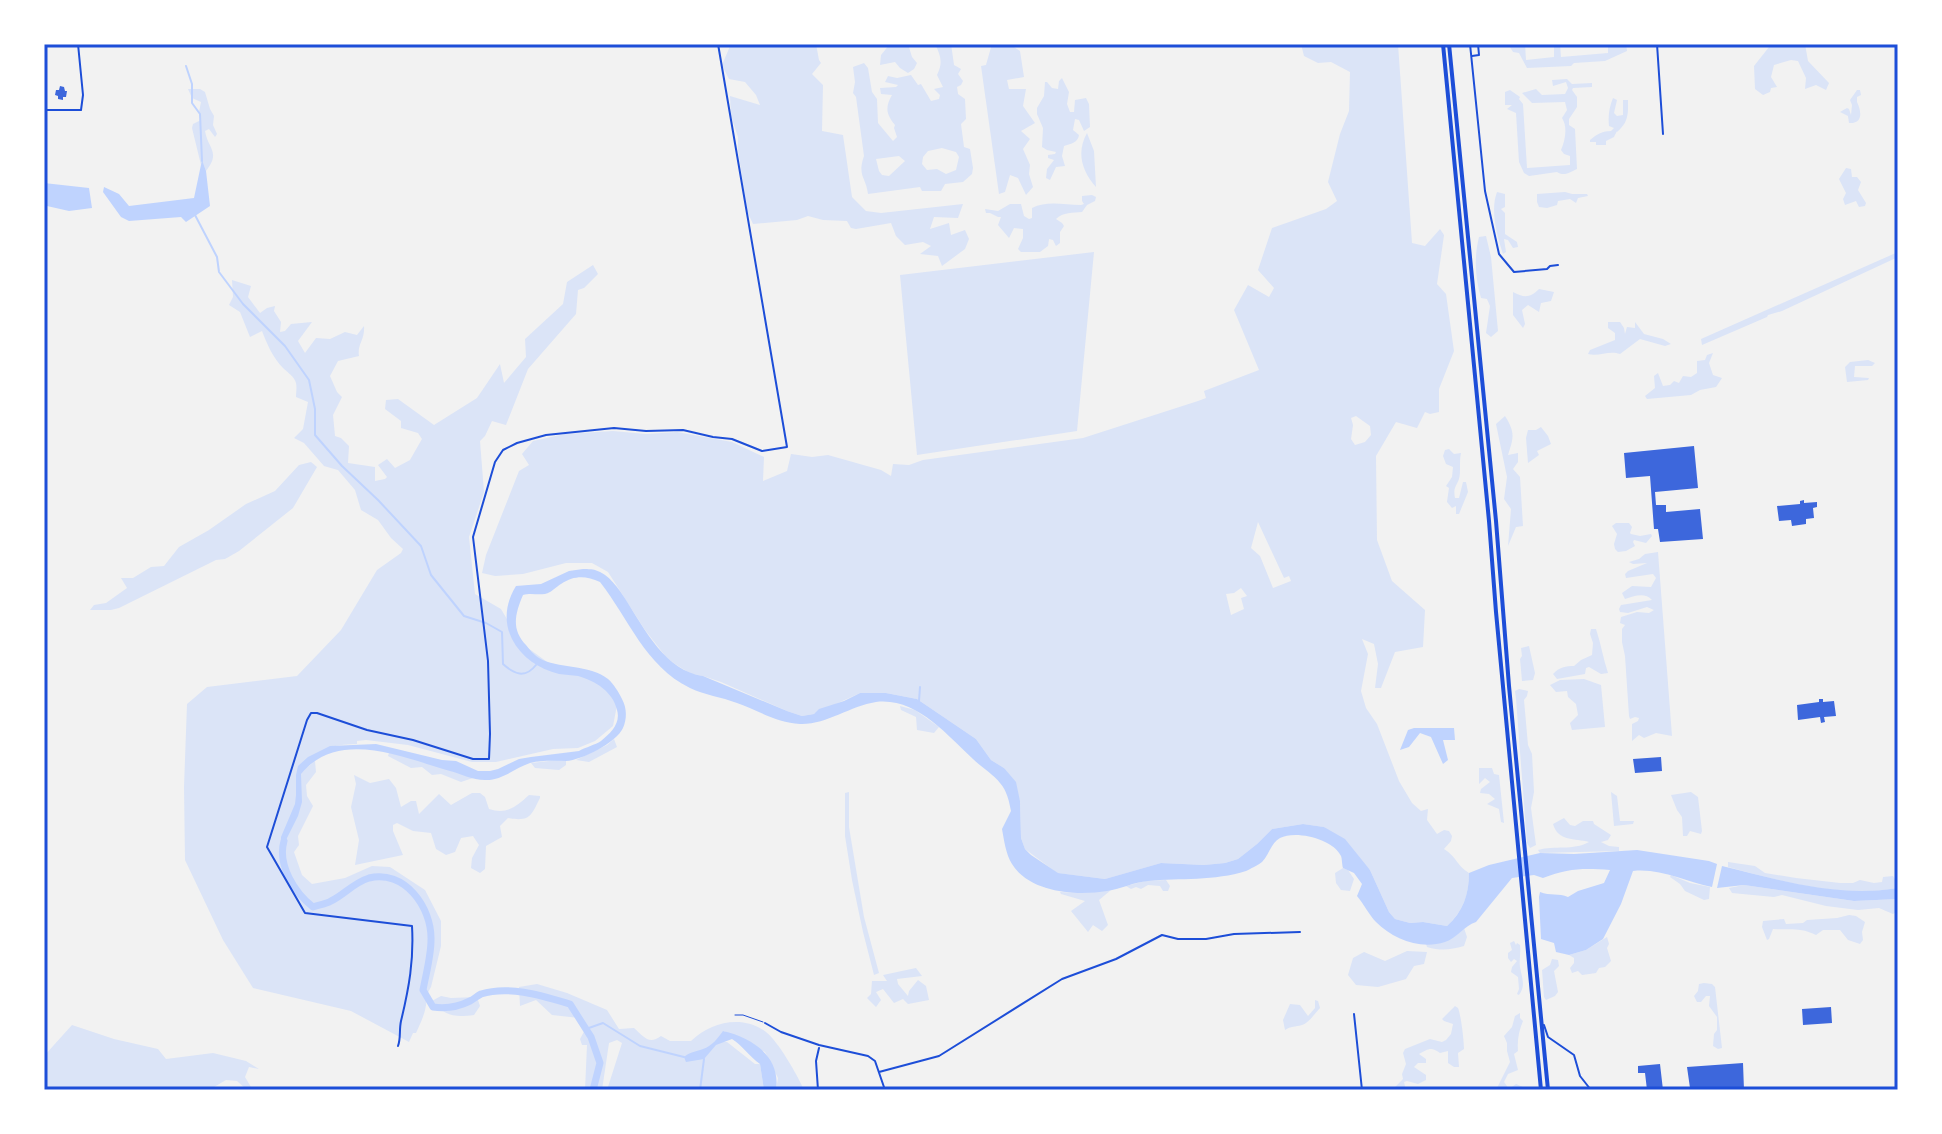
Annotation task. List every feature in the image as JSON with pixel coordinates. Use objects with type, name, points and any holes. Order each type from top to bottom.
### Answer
[{"type":"highway","points":[[1443,44],[1541,1090]]},
{"type":"highway","points":[[1449,44],[1496,521],[1521,852]]},
{"type":"highway","points":[[1524,885],[1548,1090]]},
{"type":"street","points":[[44,110],[81,110],[83,95],[78,44]]},
{"type":"street","points":[[398,1046],[414,955],[412,926],[305,913],[267,847],[311,713],[473,759],[489,759],[488,661],[473,537],[495,462],[503,450],[546,435],[614,428],[683,430],[732,439],[762,451],[787,447],[718,44]]},
{"type":"street","points":[[1470,44],[1484,182],[1499,254],[1514,272],[1558,265]]},
{"type":"street","points":[[1471,56],[1479,55],[1478,44]]},
{"type":"street","points":[[1657,44],[1663,134]]},
{"type":"street","points":[[879,1072],[939,1056],[1062,979],[1116,959],[1162,935],[1178,939],[1206,939],[1234,934],[1300,932]]},
{"type":"street","points":[[1540,1008],[1548,1037],[1574,1055],[1580,1076],[1591,1090]]},
{"type":"street","points":[[1354,1014],[1362,1090]]},
{"type":"street","points":[[765,1023],[819,1045],[868,1056],[875,1061],[885,1090]]},
{"type":"street","points":[[818,1090],[816,1061],[819,1045]]},
{"type":"lane","points":[[735,1015],[765,1023]]},
{"type":"shaded area","points":[[731,44],[816,44],[821,63],[812,74],[823,85],[822,131],[843,135],[852,197],[866,211],[881,213],[963,204],[958,218],[934,217],[930,229],[949,223],[951,235],[965,230],[969,239],[965,249],[942,266],[938,256],[920,254],[931,246],[923,242],[905,245],[896,236],[891,223],[856,229],[851,228],[847,221],[808,216],[753,224],[747,211],[730,96],[760,105],[745,82],[729,79],[722,65]]},
{"type":"shaded area","points":[[890,44],[908,44],[917,63],[914,69],[908,73],[895,62],[880,65],[881,55]]},
{"type":"shaded area","points":[[935,44],[951,44],[954,65],[961,69],[958,74],[963,81],[957,87],[958,94],[965,99],[966,119],[961,124],[964,147],[970,149],[972,174],[963,182],[945,184],[941,191],[922,191],[920,187],[868,194],[862,172],[864,156],[853,93],[853,67],[864,63],[868,68],[872,92],[877,99],[878,123],[893,141],[897,137],[888,110],[892,95],[881,94],[880,88],[898,85],[885,82],[888,76],[911,75],[918,85],[921,84],[931,101],[939,99],[940,95],[934,89],[943,87],[937,75],[941,63]],"holes":[[[942,148],[956,152],[959,157],[956,170],[946,174],[937,169],[927,170],[922,164],[923,157],[928,151]],[[899,156],[905,161],[889,176],[882,175],[876,159]]]},
{"type":"shaded area","points":[[992,44],[1014,47],[1020,51],[1024,77],[1007,80],[1009,89],[1026,89],[1023,106],[1035,123],[1021,131],[1030,139],[1023,149],[1030,165],[1033,187],[1026,195],[1018,178],[1010,175],[1005,192],[999,194],[981,66],[986,65]]},
{"type":"shaded area","points":[[1301,44],[1398,44],[1412,243],[1425,246],[1440,229],[1444,235],[1437,284],[1446,294],[1454,351],[1439,389],[1439,412],[1425,412],[1417,428],[1396,422],[1376,456],[1377,540],[1392,581],[1425,610],[1423,647],[1395,652],[1381,688],[1375,688],[1378,664],[1374,644],[1362,639],[1368,654],[1361,691],[1399,781],[1412,803],[1421,811],[1428,809],[1427,820],[1437,834],[1449,831],[1451,841],[1444,849],[1469,873],[1464,902],[1447,926],[1395,919],[1370,870],[1324,827],[1303,824],[1272,829],[1238,859],[1225,863],[1161,863],[1105,879],[1057,873],[1025,849],[1021,838],[1020,801],[1004,768],[991,760],[976,739],[917,699],[886,693],[860,693],[814,714],[802,716],[721,682],[691,674],[675,664],[645,630],[608,572],[592,563],[566,563],[523,574],[495,576],[482,573],[519,471],[529,465],[522,454],[533,441],[565,434],[613,431],[646,434],[677,432],[732,442],[764,457],[763,481],[787,471],[791,454],[812,457],[828,455],[881,470],[891,476],[893,464],[909,465],[923,460],[1083,438],[1206,398],[1204,391],[1259,370],[1234,310],[1248,285],[1269,297],[1274,288],[1258,270],[1272,228],[1326,209],[1337,201],[1328,182],[1349,111],[1350,72],[1331,62],[1318,63],[1304,56]],"holes":[[[1356,416],[1370,426],[1371,435],[1365,442],[1355,445],[1351,439],[1351,418]],[[1258,522],[1284,578],[1289,576],[1291,581],[1273,588],[1260,556],[1251,548]],[[1241,588],[1247,596],[1241,598],[1244,609],[1231,615],[1226,594]]]},
{"type":"shaded area","points":[[1508,44],[1525,44],[1526,60],[1554,57],[1554,44],[1560,44],[1561,57],[1608,53],[1608,44],[1626,44],[1627,51],[1605,61],[1527,68],[1519,53],[1513,52]]},
{"type":"shaded area","points":[[1805,44],[1808,61],[1829,83],[1826,90],[1816,85],[1805,89],[1806,78],[1798,61],[1791,60],[1774,65],[1771,77],[1777,87],[1763,95],[1755,89],[1754,66],[1769,47]]},
{"type":"shaded area","points":[[1062,78],[1069,92],[1067,104],[1070,112],[1074,112],[1075,100],[1086,98],[1090,127],[1084,131],[1079,120],[1075,119],[1073,130],[1079,135],[1078,138],[1064,146],[1062,156],[1065,166],[1056,167],[1050,180],[1046,178],[1047,169],[1054,160],[1048,155],[1056,152],[1042,147],[1043,128],[1037,108],[1044,96],[1045,82],[1058,89]]},
{"type":"shaded area","points":[[1567,79],[1572,84],[1592,83],[1592,87],[1572,90],[1577,97],[1577,107],[1569,119],[1569,125],[1575,129],[1577,169],[1565,174],[1557,172],[1529,176],[1519,162],[1516,113],[1507,109],[1512,105],[1505,105],[1505,92],[1510,90],[1520,97],[1523,104],[1527,168],[1570,165],[1570,156],[1561,150],[1565,134],[1562,118],[1567,110],[1565,102],[1532,103],[1522,93],[1536,89],[1542,95],[1565,94],[1568,88],[1566,82],[1553,86],[1552,80]]},
{"type":"shaded area","points":[[188,89],[205,92],[214,116],[213,125],[217,134],[215,137],[209,129],[205,131],[213,155],[206,171],[202,161],[201,165],[192,128],[201,120],[201,102],[192,98]]},
{"type":"shaded area","points":[[1857,90],[1861,95],[1857,97],[1860,116],[1854,123],[1849,123],[1848,116],[1840,112],[1847,108],[1851,115],[1850,100]]},
{"type":"shaded area","points":[[1613,98],[1617,100],[1614,113],[1617,116],[1623,115],[1623,100],[1628,100],[1627,118],[1614,137],[1606,141],[1606,145],[1596,145],[1590,140],[1614,128],[1609,126]]},
{"type":"shaded area","points":[[1087,133],[1094,151],[1096,187],[1082,162]]},
{"type":"shaded area","points":[[1846,168],[1851,169],[1852,177],[1857,177],[1861,182],[1858,190],[1865,206],[1859,207],[1856,201],[1845,205],[1843,199],[1846,193],[1839,179]]},
{"type":"shaded area","points":[[1497,192],[1505,194],[1505,207],[1501,209],[1505,213],[1505,234],[1517,242],[1518,247],[1513,248],[1504,239],[1506,252],[1503,254],[1494,215]]},
{"type":"shaded area","points":[[1565,192],[1588,196],[1578,198],[1576,203],[1570,199],[1558,201],[1557,205],[1547,208],[1539,207],[1537,194]]},
{"type":"shaded area","points":[[1082,196],[1096,197],[1095,201],[1082,212],[1065,214],[1056,219],[1064,226],[1060,232],[1060,243],[1056,246],[1049,239],[1048,246],[1040,252],[1021,252],[1018,249],[1023,229],[1014,228],[1009,238],[998,225],[1001,217],[986,213],[985,209],[998,211],[1010,204],[1021,204],[1024,216],[1029,219],[1032,218],[1032,208],[1050,204],[1081,205],[1084,204]]},
{"type":"shaded area","points":[[1486,236],[1498,331],[1491,337],[1486,333],[1490,306],[1487,299],[1481,298],[1476,268],[1479,237]]},
{"type":"shaded area","points":[[1094,252],[1077,431],[917,455],[900,275]]},
{"type":"shaded area","points":[[1898,252],[1898,257],[1702,345],[1701,339]]},
{"type":"shaded area","points":[[593,265],[598,274],[578,290],[576,314],[528,369],[506,425],[492,421],[480,441],[484,492],[469,537],[475,594],[501,609],[521,643],[550,664],[602,676],[617,705],[613,726],[595,741],[578,748],[553,749],[496,762],[472,762],[408,745],[366,740],[332,747],[321,753],[304,770],[315,761],[316,772],[306,785],[307,796],[313,806],[298,836],[299,845],[294,852],[302,875],[312,884],[345,878],[372,866],[390,867],[425,890],[441,921],[441,946],[426,996],[425,1010],[409,1042],[351,1011],[253,988],[223,940],[185,860],[187,704],[207,687],[297,676],[341,630],[377,570],[403,549],[378,520],[361,510],[355,490],[338,470],[324,466],[304,443],[294,438],[303,429],[308,402],[296,397],[295,381],[276,360],[262,331],[250,337],[240,312],[229,305],[233,297],[232,280],[251,286],[248,297],[260,313],[275,306],[274,311],[281,322],[280,332],[291,324],[312,322],[298,341],[305,353],[316,338],[330,339],[345,332],[357,335],[364,326],[359,356],[338,361],[330,376],[342,397],[333,415],[335,436],[349,446],[348,463],[375,467],[375,481],[387,477],[378,465],[387,459],[395,468],[410,460],[422,439],[418,433],[401,428],[401,421],[385,409],[386,400],[398,399],[434,425],[477,398],[500,364],[504,383],[526,357],[525,339],[563,304],[567,282]]},
{"type":"shaded area","points":[[1539,289],[1554,292],[1551,301],[1541,303],[1539,312],[1528,305],[1522,310],[1523,328],[1513,315],[1513,292],[1527,296]]},
{"type":"shaded area","points":[[1608,322],[1620,322],[1625,334],[1627,327],[1635,328],[1635,322],[1644,334],[1671,344],[1665,346],[1640,339],[1620,354],[1588,354],[1590,350],[1615,340],[1615,333],[1608,328]]},
{"type":"shaded area","points":[[1713,353],[1709,363],[1713,375],[1722,378],[1716,387],[1691,395],[1647,399],[1645,396],[1655,388],[1654,376],[1658,373],[1663,386],[1674,381],[1679,383],[1683,376],[1691,377],[1697,373],[1697,361],[1705,360],[1707,355]]},
{"type":"shaded area","points":[[1868,360],[1875,363],[1872,366],[1855,366],[1854,377],[1868,380],[1847,382],[1845,367],[1850,362]]},
{"type":"shaded area","points":[[1505,416],[1512,435],[1508,455],[1518,453],[1518,462],[1513,469],[1520,477],[1523,526],[1516,527],[1508,546],[1511,509],[1504,499],[1507,477],[1496,424]]},
{"type":"shaded area","points":[[1541,427],[1551,444],[1537,451],[1539,455],[1528,463],[1528,430]]},
{"type":"shaded area","points":[[1449,449],[1454,454],[1461,453],[1455,498],[1459,498],[1463,482],[1466,482],[1468,492],[1459,514],[1456,514],[1456,506],[1452,508],[1447,502],[1449,488],[1446,486],[1452,477],[1453,467],[1446,464],[1443,456]]},
{"type":"shaded area","points":[[311,462],[317,467],[293,508],[239,551],[119,608],[90,610],[127,588],[121,578],[133,578],[151,567],[164,566],[179,547],[246,504],[275,491],[299,465]]},
{"type":"shaded area","points":[[1629,523],[1631,534],[1652,536],[1646,543],[1634,540],[1635,546],[1618,552],[1614,544],[1617,534],[1612,526]]},
{"type":"shaded area","points":[[1658,552],[1672,736],[1656,733],[1644,738],[1639,735],[1632,741],[1632,724],[1639,718],[1630,719],[1629,716],[1622,642],[1625,625],[1620,623],[1621,617],[1654,610],[1647,607],[1628,613],[1619,609],[1621,605],[1652,600],[1643,595],[1625,599],[1622,593],[1632,586],[1651,587],[1656,578],[1653,574],[1626,578],[1625,574],[1647,563],[1629,562]]},
{"type":"shaded area","points":[[1591,629],[1596,629],[1608,673],[1601,674],[1589,667],[1585,674],[1557,679],[1553,674],[1558,670],[1574,666],[1592,655]]},
{"type":"shaded area","points":[[1529,646],[1535,673],[1533,680],[1522,681],[1521,648]]},
{"type":"shaded area","points":[[1584,679],[1601,685],[1605,727],[1572,730],[1570,723],[1578,715],[1576,704],[1568,697],[1567,691],[1556,692],[1550,685],[1560,680]]},
{"type":"shaded area","points":[[1515,691],[1528,691],[1524,700],[1528,745],[1532,754],[1534,792],[1531,808],[1536,845],[1530,848],[1527,843]]},
{"type":"shaded area","points":[[900,706],[915,710],[939,727],[934,733],[917,730],[916,717],[901,710]]},
{"type":"shaded area","points":[[614,739],[617,747],[589,762],[576,760],[607,745]]},
{"type":"shaded area","points":[[389,753],[473,778],[461,782],[441,774],[432,775],[422,767],[411,768],[388,756]]},
{"type":"shaded area","points":[[566,761],[566,765],[559,770],[535,768],[531,763]]},
{"type":"shaded area","points":[[1479,768],[1492,768],[1494,774],[1499,775],[1504,823],[1501,822],[1499,809],[1487,804],[1495,799],[1489,794],[1480,793],[1490,782],[1485,778],[1479,784]]},
{"type":"shaded area","points":[[354,775],[370,783],[389,779],[396,788],[401,807],[416,801],[419,814],[439,794],[451,805],[472,793],[480,793],[489,809],[501,811],[516,806],[529,795],[540,798],[529,816],[508,818],[500,826],[502,837],[486,846],[485,869],[480,873],[471,868],[479,845],[473,836],[461,838],[455,852],[446,855],[436,849],[431,833],[413,831],[397,823],[393,825],[393,831],[403,855],[355,865],[359,840],[351,807],[356,784]]},
{"type":"shaded area","points":[[849,792],[849,827],[864,917],[879,973],[874,975],[845,836],[845,793]]},
{"type":"shaded area","points":[[1611,792],[1617,796],[1620,821],[1634,821],[1633,824],[1614,826]]},
{"type":"shaded area","points":[[1691,792],[1698,797],[1702,831],[1701,834],[1690,831],[1683,836],[1682,817],[1671,795]]},
{"type":"shaded area","points":[[1564,818],[1575,826],[1583,821],[1593,821],[1611,835],[1601,842],[1619,847],[1619,851],[1540,853],[1538,850],[1589,842],[1559,834],[1553,824]]},
{"type":"shaded area","points":[[1728,862],[1755,866],[1765,873],[1840,883],[1860,880],[1882,882],[1883,877],[1893,876],[1898,888],[1855,891],[1812,887],[1728,867]]},
{"type":"shaded area","points":[[1343,868],[1354,879],[1350,891],[1341,890],[1336,883],[1335,873]]},
{"type":"shaded area","points":[[1671,875],[1710,887],[1709,899],[1704,900],[1685,891]]},
{"type":"shaded area","points":[[1166,880],[1170,886],[1168,891],[1163,891],[1160,886],[1131,889],[1126,886],[1145,881]]},
{"type":"shaded area","points":[[1744,885],[1854,901],[1898,899],[1898,911],[1893,914],[1879,908],[1858,910],[1826,906],[1782,895],[1732,893],[1729,888]]},
{"type":"shaded area","points":[[1111,890],[1099,900],[1108,925],[1102,931],[1093,925],[1088,932],[1071,911],[1085,901],[1060,892],[1079,893]]},
{"type":"shaded area","points":[[1849,915],[1865,922],[1860,944],[1848,940],[1840,930],[1823,930],[1816,935],[1800,930],[1773,929],[1767,940],[1762,927],[1763,921],[1784,919],[1786,924],[1803,923]]},
{"type":"shaded area","points":[[1464,928],[1467,937],[1464,946],[1446,950],[1427,947],[1426,944],[1446,940]]},
{"type":"shaded area","points":[[1607,937],[1611,961],[1596,973],[1572,973],[1570,968],[1574,958],[1569,955],[1586,950]]},
{"type":"shaded area","points":[[1514,941],[1520,945],[1523,985],[1519,995],[1518,977],[1511,972],[1517,961],[1514,959],[1511,962],[1508,958],[1512,950],[1510,943]]},
{"type":"shaded area","points":[[1407,951],[1427,952],[1424,964],[1414,966],[1406,979],[1378,987],[1356,985],[1348,975],[1353,958],[1364,952],[1385,961]]},
{"type":"shaded area","points":[[1552,959],[1558,960],[1559,966],[1554,971],[1558,992],[1546,1000],[1542,970],[1550,965]]},
{"type":"shaded area","points":[[916,968],[922,976],[897,979],[898,984],[908,996],[918,980],[926,986],[929,1000],[908,1004],[903,999],[894,1003],[883,989],[876,992],[881,1000],[876,1007],[867,998],[871,994],[872,981],[887,981],[883,975]]},
{"type":"shaded area","points":[[537,984],[607,1010],[619,1029],[634,1028],[650,1040],[661,1036],[670,1041],[691,1041],[708,1029],[727,1023],[757,1026],[776,1043],[804,1090],[776,1090],[778,1078],[765,1052],[724,1031],[716,1041],[727,1042],[755,1064],[760,1064],[764,1090],[607,1090],[622,1043],[617,1040],[609,1043],[602,1090],[585,1090],[587,1045],[582,1045],[580,1039],[586,1028],[579,1018],[552,1015],[536,1000],[520,1006],[519,987]]},
{"type":"shaded area","points":[[1699,984],[1715,987],[1722,1048],[1718,1049],[1713,1046],[1717,1017],[1709,1006],[1710,996],[1697,1002],[1694,996]]},
{"type":"shaded area","points":[[441,996],[477,997],[480,1006],[474,1015],[450,1014],[430,1002]]},
{"type":"shaded area","points":[[1315,1000],[1320,1008],[1309,1020],[1285,1030],[1283,1020],[1290,1004],[1300,1005],[1308,1016],[1315,1008]]},
{"type":"shaded area","points":[[1455,1006],[1460,1016],[1464,1045],[1458,1053],[1459,1067],[1448,1063],[1448,1051],[1427,1050],[1419,1054],[1426,1059],[1426,1063],[1418,1063],[1414,1067],[1426,1075],[1426,1080],[1418,1084],[1407,1081],[1404,1082],[1406,1090],[1392,1090],[1403,1079],[1405,1049],[1430,1039],[1446,1040],[1453,1024],[1442,1019]]},
{"type":"shaded area","points":[[1520,1013],[1523,1021],[1518,1051],[1514,1054],[1518,1070],[1508,1074],[1504,1082],[1509,1089],[1516,1084],[1525,1090],[1496,1090],[1510,1062],[1504,1036]]},
{"type":"shaded area","points":[[72,1025],[158,1049],[166,1059],[213,1053],[246,1061],[259,1069],[249,1067],[245,1077],[251,1087],[246,1089],[237,1081],[226,1080],[209,1090],[44,1090],[44,1056]]},
{"type":"water","points":[[202,160],[210,206],[186,222],[181,217],[129,221],[121,217],[103,192],[104,187],[119,194],[129,206],[194,198]]},
{"type":"water","points":[[44,183],[89,188],[92,208],[69,211],[44,208]]},
{"type":"water","points":[[583,569],[600,572],[613,582],[658,647],[678,666],[787,711],[802,716],[814,714],[819,709],[860,693],[886,693],[917,699],[976,739],[991,760],[1004,768],[1016,782],[1021,838],[1025,849],[1058,873],[1105,879],[1161,863],[1225,863],[1238,859],[1272,829],[1303,824],[1324,827],[1345,839],[1370,870],[1389,912],[1395,919],[1410,923],[1447,926],[1464,902],[1469,873],[1540,853],[1637,850],[1709,861],[1717,864],[1712,887],[1663,873],[1633,871],[1603,939],[1586,950],[1569,955],[1556,952],[1554,943],[1541,939],[1540,892],[1568,897],[1604,883],[1610,870],[1576,870],[1543,878],[1534,875],[1512,878],[1476,922],[1449,940],[1426,945],[1399,938],[1376,922],[1357,896],[1362,884],[1354,873],[1343,868],[1337,850],[1322,841],[1304,836],[1280,838],[1262,862],[1234,874],[1143,882],[1095,892],[1069,892],[1042,887],[1020,874],[1010,860],[1002,829],[1011,811],[1002,786],[930,720],[904,705],[876,702],[819,722],[792,723],[690,688],[674,679],[649,655],[600,582],[580,577],[566,581],[547,593],[523,595],[516,615],[516,627],[521,639],[539,658],[601,674],[612,683],[624,702],[626,714],[619,734],[581,758],[530,763],[491,780],[471,778],[372,750],[334,752],[316,760],[301,774],[302,802],[281,850],[281,837],[295,804],[298,766],[330,746],[376,744],[456,761],[478,771],[490,771],[519,759],[579,751],[608,735],[618,715],[608,693],[585,678],[552,672],[531,661],[512,639],[507,625],[508,605],[516,586],[541,584],[569,571]]},
{"type":"water","points":[[1454,728],[1455,740],[1443,740],[1448,760],[1443,764],[1431,737],[1420,733],[1409,747],[1400,750],[1408,730]]},
{"type":"water","points":[[1722,866],[1831,889],[1898,888],[1898,899],[1854,901],[1744,885],[1717,888]]},
{"type":"water","points":[[723,1031],[745,1039],[763,1051],[774,1068],[776,1090],[764,1090],[760,1064],[732,1039],[716,1045],[704,1059],[686,1062],[684,1057],[709,1046]]},
{"type":"building","points":[[60,86],[67,91],[63,100],[55,95]]},
{"type":"building","points":[[1694,446],[1698,488],[1655,492],[1656,505],[1666,505],[1666,512],[1700,509],[1703,539],[1660,542],[1658,529],[1654,529],[1650,476],[1626,478],[1624,453]]},
{"type":"building","points":[[1804,500],[1804,503],[1817,502],[1817,507],[1813,508],[1814,518],[1806,519],[1806,524],[1792,526],[1791,520],[1779,521],[1777,506],[1800,504]]},
{"type":"building","points":[[1819,699],[1823,702],[1834,701],[1836,716],[1824,717],[1825,722],[1821,723],[1820,717],[1798,720],[1797,705],[1819,702]]},
{"type":"building","points":[[1661,757],[1662,771],[1635,773],[1633,759]]},
{"type":"building","points":[[1831,1007],[1832,1023],[1803,1025],[1802,1009]]},
{"type":"building","points":[[1743,1063],[1744,1090],[1690,1088],[1687,1067]]},
{"type":"building","points":[[1660,1064],[1663,1090],[1647,1090],[1645,1073],[1638,1073],[1638,1066]]},
{"type":"waterway","points":[[186,66],[192,84],[192,103],[200,114],[202,161]]},
{"type":"waterway","points":[[195,215],[217,257],[219,272],[243,304],[285,346],[309,380],[315,409],[315,435],[421,546],[431,575],[464,616],[502,632],[503,664],[520,674],[536,665]]},
{"type":"waterway","points":[[919,701],[920,687]]},
{"type":"waterway","points":[[284,841],[285,869],[300,894],[313,907],[329,902],[369,878],[394,879],[414,893],[430,927],[430,952],[423,990],[433,1007],[457,1006],[481,994],[503,991],[526,993],[570,1004],[591,1037],[600,1063],[593,1090]]},
{"type":"waterway","points":[[586,1029],[603,1023],[640,1046],[684,1057]]},
{"type":"waterway","points":[[700,1090],[704,1059]]}]
